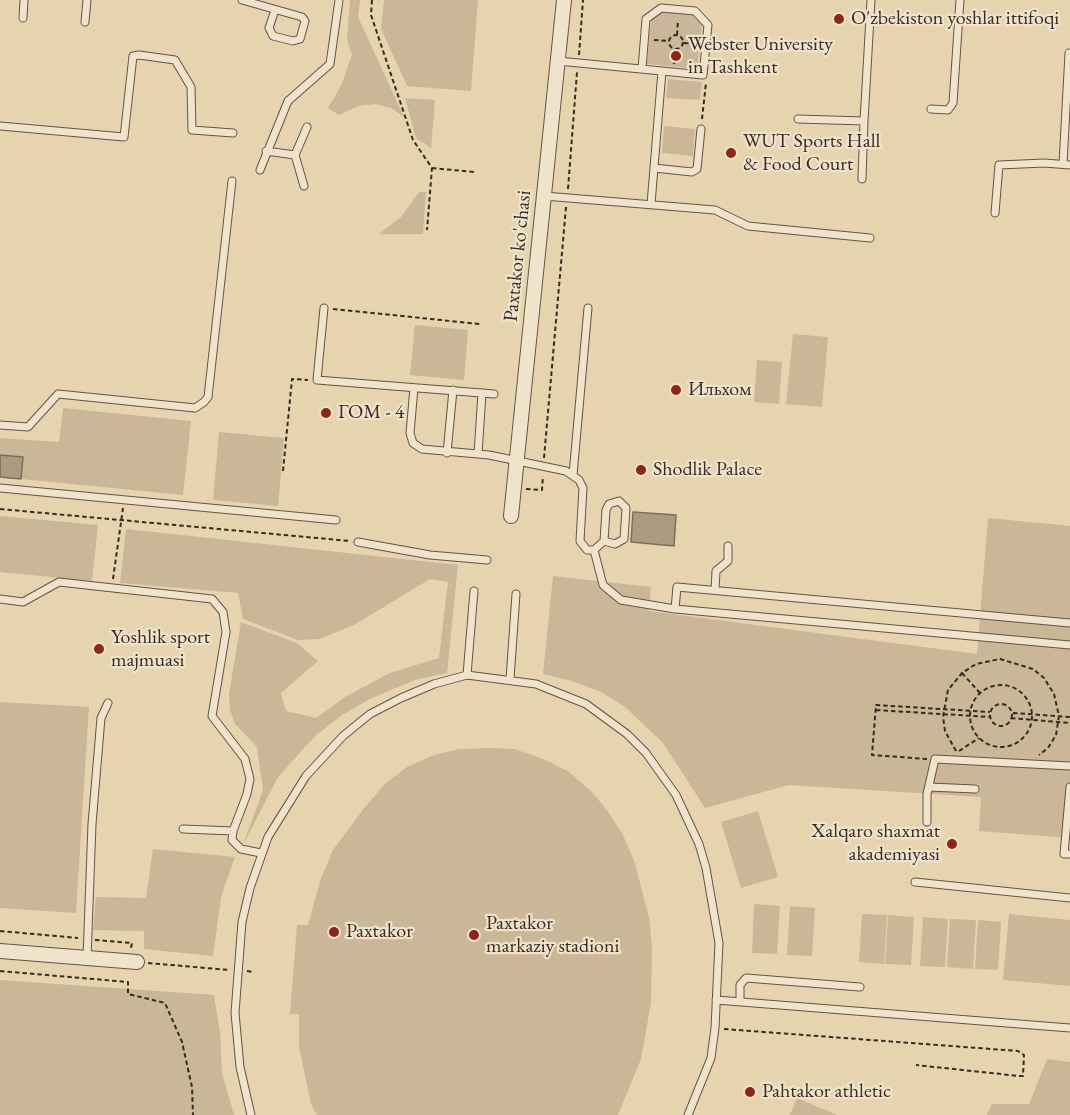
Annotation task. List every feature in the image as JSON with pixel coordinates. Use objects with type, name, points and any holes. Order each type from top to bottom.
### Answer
[{"type":"street","name":"Paxtakor ko'chasi","points":[[511,516],[564,0]]},
{"type":"street","points":[[0,951],[137,962]]},
{"type":"lane","points":[[22,18],[24,0]]},
{"type":"lane","points":[[85,22],[87,0]]},
{"type":"lane","points":[[242,0],[275,10],[303,19],[300,39],[293,41],[273,36],[269,28],[275,10]]},
{"type":"lane","points":[[260,170],[288,101],[330,64],[339,0]]},
{"type":"lane","points":[[862,178],[871,0]]},
{"type":"lane","points":[[931,109],[948,110],[953,103],[960,0]]},
{"type":"lane","points":[[558,61],[703,75],[708,25],[695,11],[660,8],[646,19],[642,69]]},
{"type":"lane","points":[[995,213],[999,165],[1066,164],[1069,53]]},
{"type":"lane","points":[[0,126],[124,137],[133,56],[139,55],[175,60],[191,87],[192,130],[232,134]]},
{"type":"lane","points":[[651,204],[662,71]]},
{"type":"lane","points":[[798,119],[864,121]]},
{"type":"lane","points":[[304,186],[295,155],[307,127]]},
{"type":"lane","points":[[654,168],[692,172],[697,169],[701,129]]},
{"type":"lane","points":[[266,152],[295,155]]},
{"type":"lane","points":[[0,425],[28,428],[58,394],[195,408],[204,402],[208,397],[232,182]]},
{"type":"lane","points":[[544,196],[715,210],[748,226],[870,238]]},
{"type":"lane","points":[[324,308],[316,380],[494,394]]},
{"type":"lane","points":[[573,475],[588,308]]},
{"type":"lane","points":[[414,388],[410,433],[413,443],[422,448],[447,453],[478,454],[517,460],[573,475],[583,488],[580,541],[587,550],[594,550],[604,541],[607,506],[619,501],[627,512],[625,536],[618,543],[604,541]]},
{"type":"lane","points":[[447,453],[453,390]]},
{"type":"lane","points":[[478,454],[482,393]]},
{"type":"lane","points":[[0,488],[336,520]]},
{"type":"lane","points":[[358,542],[430,555],[487,560]]},
{"type":"lane","points":[[715,590],[716,571],[728,561],[728,546]]},
{"type":"lane","points":[[594,550],[603,585],[621,600],[675,609],[1070,645]]},
{"type":"lane","points":[[0,600],[23,602],[59,582],[212,599],[223,612],[226,632],[212,717],[245,759],[250,778],[244,809],[233,831],[232,840],[241,849],[261,853]]},
{"type":"lane","points":[[675,609],[677,587],[1070,622]]},
{"type":"lane","points":[[467,675],[474,591]]},
{"type":"lane","points":[[510,679],[516,594]]},
{"type":"lane","points":[[251,1115],[237,1050],[235,1013],[246,905],[261,853],[295,791],[343,735],[370,714],[393,702],[434,684],[467,675],[510,679],[562,692],[608,717],[646,753],[676,795],[699,844],[712,893],[719,943],[715,1028],[705,1076],[688,1115]]},
{"type":"lane","points":[[87,958],[92,824],[101,718],[108,703]]},
{"type":"lane","points":[[927,822],[929,787],[935,759],[1070,766]]},
{"type":"lane","points":[[929,787],[975,789]]},
{"type":"lane","points":[[1070,787],[1064,854],[1070,854]]},
{"type":"lane","points":[[183,829],[233,831]]},
{"type":"lane","points":[[915,882],[1070,898]]},
{"type":"lane","points":[[740,1002],[740,985],[746,978],[860,987]]},
{"type":"lane","points":[[716,1000],[1070,1028]]},
{"type":"path","points":[[372,0],[371,15],[413,140],[432,168],[427,230]]},
{"type":"path","points":[[514,488],[542,490],[584,0]]},
{"type":"path","points":[[645,39],[669,41],[677,35],[679,9]]},
{"type":"path","points":[[677,35],[684,43]]},
{"type":"path","points":[[669,41],[671,47],[676,49],[681,48],[684,43]]},
{"type":"path","points":[[684,43],[706,45]]},
{"type":"path","points":[[674,72],[676,49]]},
{"type":"path","points":[[701,129],[706,82]]},
{"type":"path","points":[[432,168],[474,172]]},
{"type":"path","points":[[324,308],[480,324]]},
{"type":"path","points":[[284,471],[292,379],[316,380]]},
{"type":"path","points":[[112,588],[124,500]]},
{"type":"path","points":[[0,509],[358,542]]},
{"type":"path","points":[[956,751],[945,731],[943,714],[948,690],[962,673],[987,660],[1000,659],[1023,664],[1044,678],[1057,703],[1059,716],[1056,735],[1048,748],[1024,763]]},
{"type":"path","points":[[962,673],[980,693]]},
{"type":"path","points":[[1005,685],[1018,690],[1027,699],[1032,720],[1026,735],[1016,744],[997,746],[980,738],[972,728],[971,710],[980,693],[993,686],[1005,685]]},
{"type":"path","points":[[935,759],[872,755],[876,705],[990,712],[1001,704],[1012,713],[1070,717]]},
{"type":"path","points":[[876,710],[990,717]]},
{"type":"path","points":[[990,712],[990,717],[996,725],[1000,726],[1009,723],[1012,713]]},
{"type":"path","points":[[1011,718],[1070,723]]},
{"type":"path","points":[[952,759],[956,751],[980,738]]},
{"type":"path","points":[[0,931],[132,943]]},
{"type":"path","points":[[137,962],[254,972]]},
{"type":"path","points":[[0,971],[128,982],[128,994],[165,1003],[182,1042],[192,1087],[193,1115]]},
{"type":"path","points":[[715,1028],[1018,1051],[1024,1054],[1023,1076],[916,1065]]},
{"type":"shaded area","points":[[350,0],[360,0],[358,17],[404,117],[391,108],[375,104],[359,106],[339,115],[328,108],[341,86],[352,55],[347,39]]},
{"type":"shaded area","points":[[384,0],[478,0],[471,91],[407,86],[381,29]]},
{"type":"shaded area","points":[[662,12],[695,15],[702,24],[697,69],[647,64],[651,20]]},
{"type":"shaded area","points":[[668,79],[702,82],[700,100],[666,98]]},
{"type":"shaded area","points":[[405,98],[435,100],[431,148],[416,138]]},
{"type":"shaded area","points":[[664,126],[695,129],[693,156],[662,153]]},
{"type":"shaded area","points":[[419,192],[426,192],[423,234],[379,234],[401,217]]},
{"type":"shaded area","points":[[415,325],[468,330],[464,380],[410,375]]},
{"type":"shaded area","points":[[793,334],[828,337],[822,407],[786,404]]},
{"type":"shaded area","points":[[757,360],[782,362],[779,404],[754,402]]},
{"type":"shaded area","points":[[63,408],[191,421],[183,495],[21,479],[23,457],[0,455],[0,438],[59,442]]},
{"type":"shaded area","points":[[219,432],[284,438],[278,506],[213,500]]},
{"type":"shaded area","points":[[0,455],[23,457],[21,479],[0,477]]},
{"type":"shaded area","points":[[633,512],[676,515],[674,546],[631,542]]},
{"type":"shaded area","points":[[0,516],[98,525],[92,581],[0,572]]},
{"type":"shaded area","points":[[988,518],[1070,526],[1070,838],[979,831],[981,797],[789,785],[705,808],[663,743],[625,707],[601,692],[572,681],[543,674],[553,576],[651,587],[649,611],[977,654]]},
{"type":"shaded area","points":[[126,529],[458,565],[447,673],[415,680],[370,699],[342,715],[315,736],[278,777],[243,845],[263,790],[257,747],[235,724],[230,710],[229,694],[241,622],[297,643],[318,661],[281,693],[286,711],[316,718],[345,697],[390,673],[439,658],[448,582],[430,579],[354,625],[319,639],[298,640],[243,619],[238,593],[120,583]]},
{"type":"shaded area","points":[[0,702],[89,707],[76,913],[0,908]]},
{"type":"shaded area","name":"Paxtakor markaziy stadioni","points":[[459,749],[515,749],[546,760],[569,772],[591,791],[607,810],[623,835],[635,863],[649,918],[652,945],[651,1003],[641,1059],[618,1115],[317,1115],[311,1104],[299,1047],[299,1014],[290,1014],[297,925],[308,925],[320,881],[333,850],[386,783],[407,767],[434,755]]},
{"type":"shaded area","points":[[758,811],[778,877],[741,888],[721,822]]},
{"type":"shaded area","points":[[153,849],[235,857],[221,897],[213,956],[144,949],[144,931],[93,930],[96,897],[146,898]]},
{"type":"shaded area","points":[[754,904],[780,906],[777,954],[752,953]]},
{"type":"shaded area","points":[[790,906],[815,908],[812,956],[787,955]]},
{"type":"shaded area","points":[[862,914],[887,915],[884,964],[859,962]]},
{"type":"shaded area","points":[[1009,914],[1070,920],[1070,986],[1003,980]]},
{"type":"shaded area","points":[[888,915],[914,917],[911,965],[885,964]]},
{"type":"shaded area","points":[[923,917],[948,919],[945,967],[920,966]]},
{"type":"shaded area","points":[[950,919],[976,920],[973,969],[947,967]]},
{"type":"shaded area","points":[[978,920],[1001,922],[998,970],[975,969]]},
{"type":"shaded area","points":[[0,980],[214,995],[220,1032],[222,1073],[234,1115],[0,1115]]},
{"type":"shaded area","points":[[1047,1059],[1070,1062],[1070,1115],[987,1115],[992,1104],[1029,1104]]},
{"type":"shaded area","points":[[797,1098],[837,1115],[790,1115]]},
{"type":"place","name":"O'zbekiston yoshlar ittifoqi","points":[[839,19]]},
{"type":"place","name":"Webster University in Tashkent","points":[[676,56]]},
{"type":"place","name":"WUT Sports Hall & Food Court","points":[[731,153]]},
{"type":"place","name":"Ильхом","points":[[676,390]]},
{"type":"place","name":"ГОМ - 4","points":[[326,413]]},
{"type":"place","name":"Shodlik Palace","points":[[641,470]]},
{"type":"place","name":"Yoshlik sport majmuasi","points":[[99,649]]},
{"type":"place","name":"Xalqaro shaxmat akademiyasi","points":[[952,844]]},
{"type":"place","name":"Paxtakor","points":[[334,932]]},
{"type":"place","name":"Paxtakor markaziy stadioni","points":[[474,935]]},
{"type":"place","name":"Pahtakor athletic","points":[[750,1092]]}]
